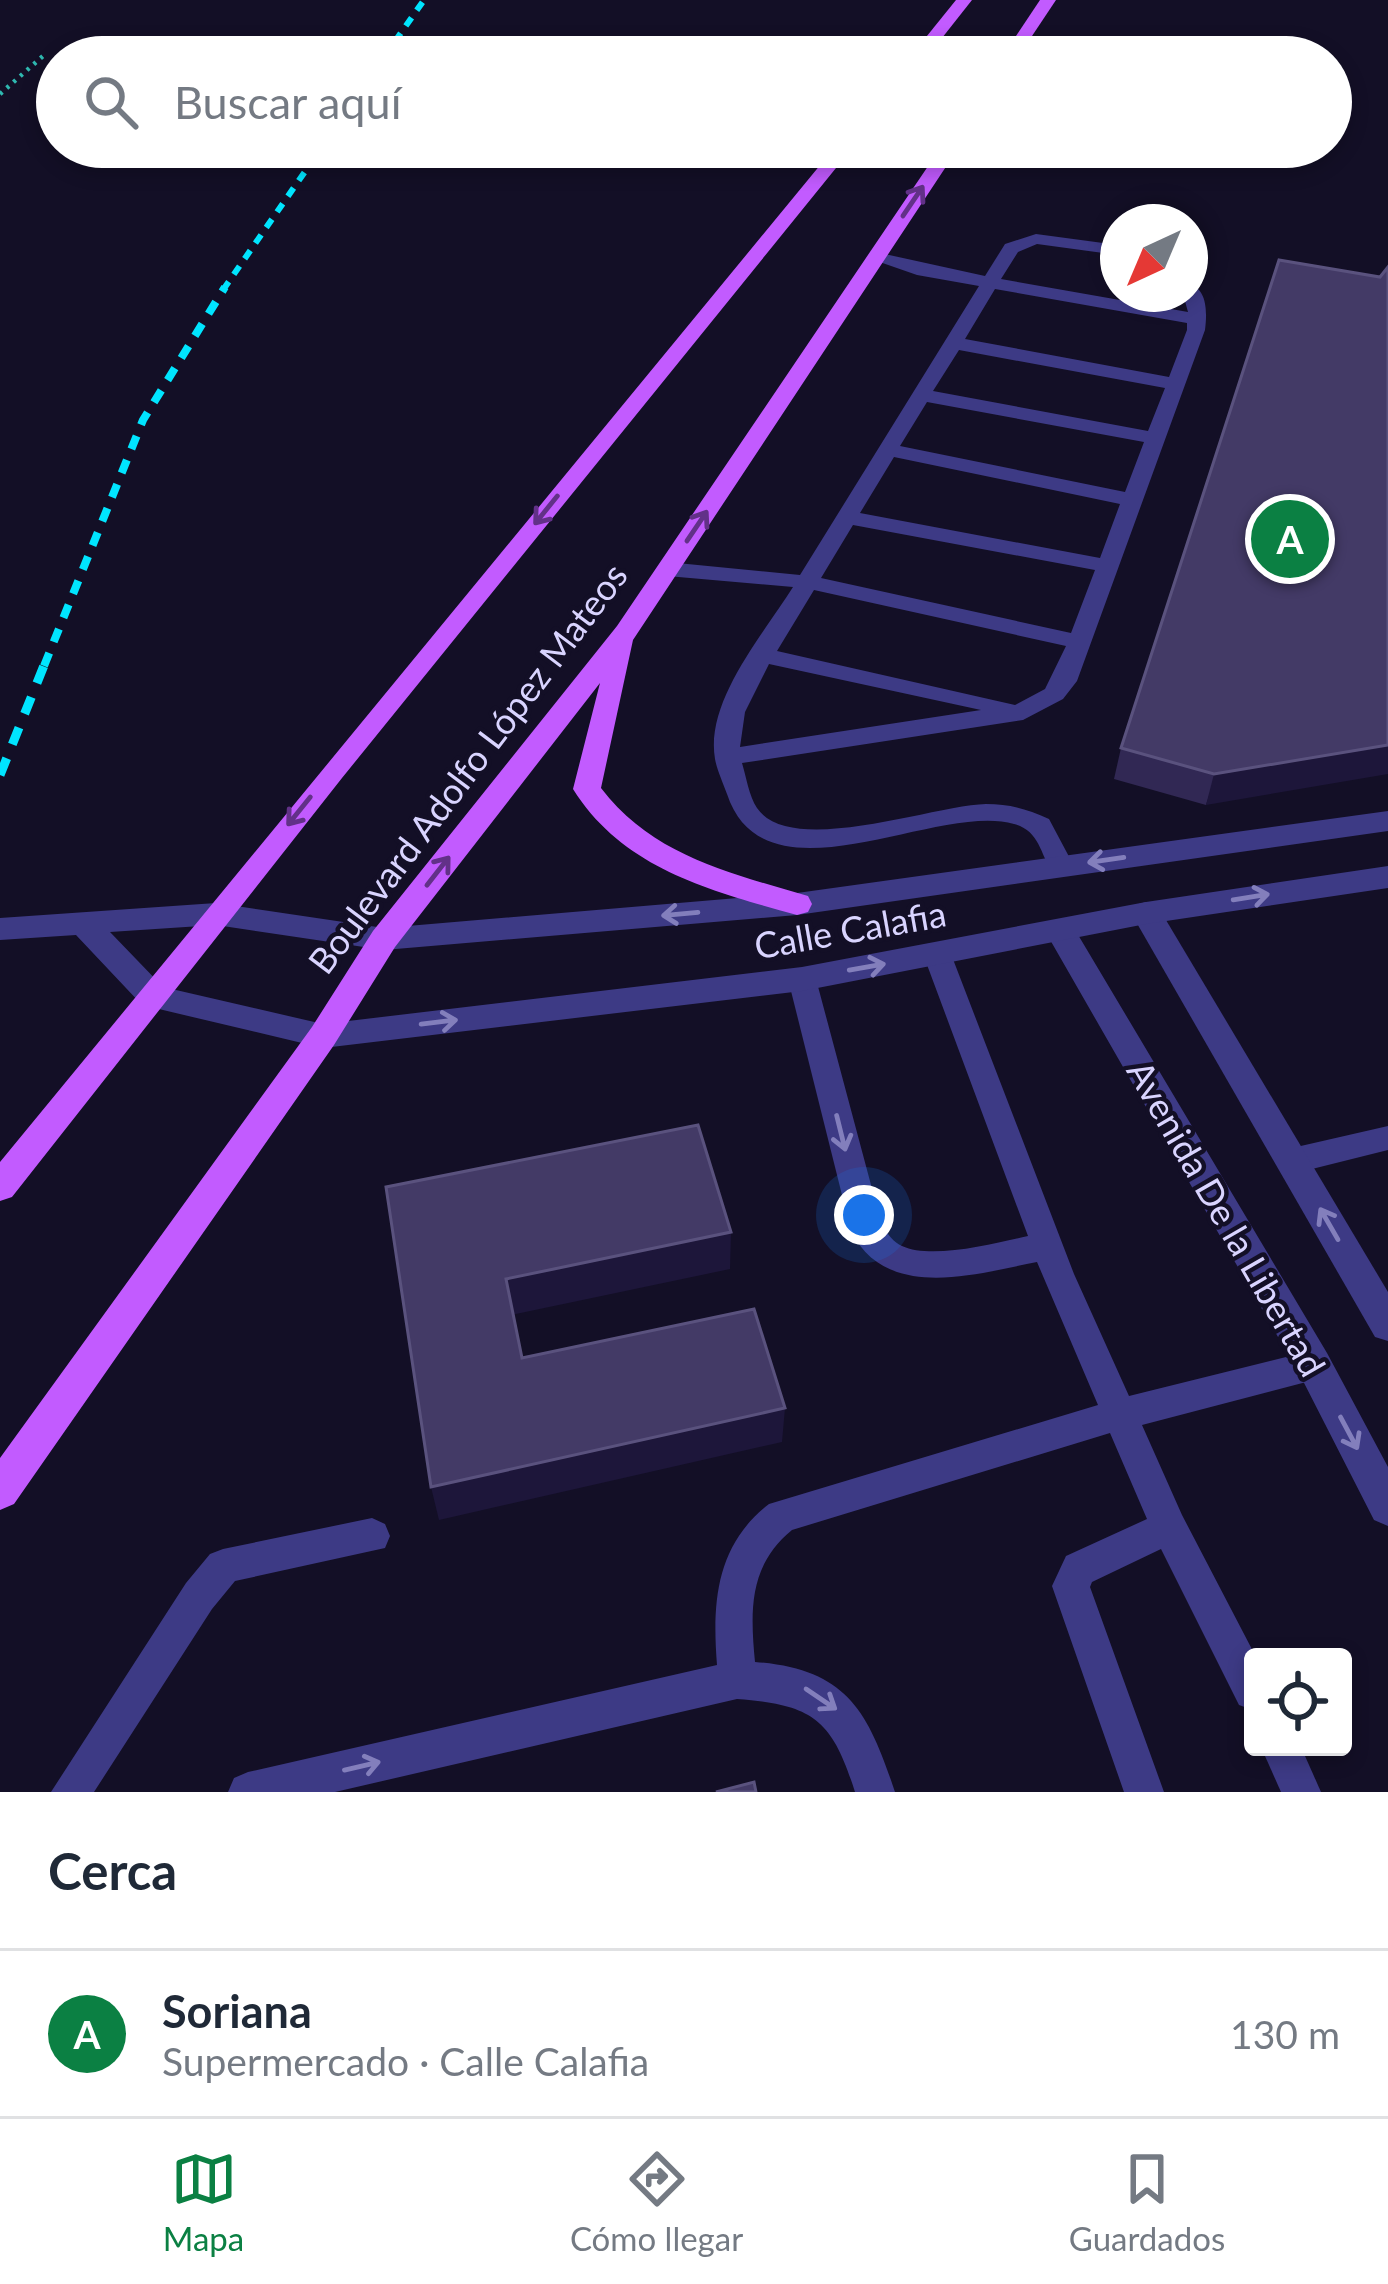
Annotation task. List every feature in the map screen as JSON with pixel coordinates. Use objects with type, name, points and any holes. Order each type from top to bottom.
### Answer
[{"type":"main road","points":[[935,36],[964,0]]},
{"type":"main road","points":[[1024,36],[1048,0]]},
{"type":"main road","points":[[0,1187],[216,914],[827,168]]},
{"type":"main road","name":"Boulevard Adolfo López Mateos","points":[[0,1491],[322,1036],[384,939],[626,632],[936,168]]},
{"type":"main road","points":[[626,632],[587,789],[600,810],[646,850],[675,864],[796,904]]},
{"type":"street","name":"Calle Calafia","points":[[0,929],[216,914],[384,939],[796,904],[1388,821]]},
{"type":"street","name":"Calle Calafia","points":[[153,997],[322,1036],[802,979],[1146,913],[1388,877]]},
{"type":"street","points":[[1146,913],[1388,1325]]},
{"type":"street","points":[[80,920],[153,997]]},
{"type":"street","name":"Avenida De la Libertad","points":[[1060,931],[1313,1365],[1388,1507]]},
{"type":"lane","points":[[1060,866],[1045,830],[1036,821],[1006,813],[832,837],[767,829],[748,816],[726,758],[724,738],[731,711],[763,655],[1011,248],[1022,241],[1100,248]]},
{"type":"lane","points":[[877,255],[923,271],[1197,319]]},
{"type":"lane","points":[[726,758],[1023,712],[1054,694],[1065,680],[1176,384],[1195,312]]},
{"type":"lane","points":[[954,343],[1176,384]]},
{"type":"lane","points":[[922,395],[1155,438]]},
{"type":"lane","points":[[888,450],[1132,500]]},
{"type":"lane","points":[[847,517],[1108,566]]},
{"type":"lane","points":[[668,569],[808,582],[1079,642]]},
{"type":"lane","points":[[763,655],[1023,712]]},
{"type":"lane","points":[[937,954],[1049,1246],[1120,1414],[1169,1527],[1244,1673]]},
{"type":"lane","points":[[802,979],[867,1231],[884,1252],[902,1262],[972,1259],[1049,1246]]},
{"type":"lane","points":[[1292,1161],[1388,1138]]},
{"type":"lane","points":[[737,1680],[731,1607],[749,1544],[782,1516],[1120,1414],[1313,1365]]},
{"type":"lane","points":[[1144,1792],[1071,1586],[1079,1569],[1169,1527]]},
{"type":"lane","points":[[71,1792],[199,1596],[223,1568],[268,1552],[372,1536]]},
{"type":"lane","points":[[248,1792],[737,1680],[817,1690],[847,1719],[875,1792]]},
{"type":"lane","points":[[1285,1756],[1301,1792]]},
{"type":"path","points":[[0,94],[36,62]]},
{"type":"building","points":[[1279,260],[1380,277],[1388,267],[1388,745],[1214,774],[1121,748]]},
{"type":"building","points":[[698,1125],[731,1232],[506,1279],[522,1358],[754,1309],[785,1408],[431,1487],[386,1187]]},
{"type":"building","points":[[754,1782],[756,1792],[716,1792]]},
{"type":"railway","points":[[399,36],[424,0]]},
{"type":"railway","points":[[224,288],[307,168]]},
{"type":"railway","points":[[44,666],[143,420],[224,288]]},
{"type":"railway","points":[[0,775],[45,663]]},
{"type":"place","name":"Soriana","points":[[1290,539]]}]
